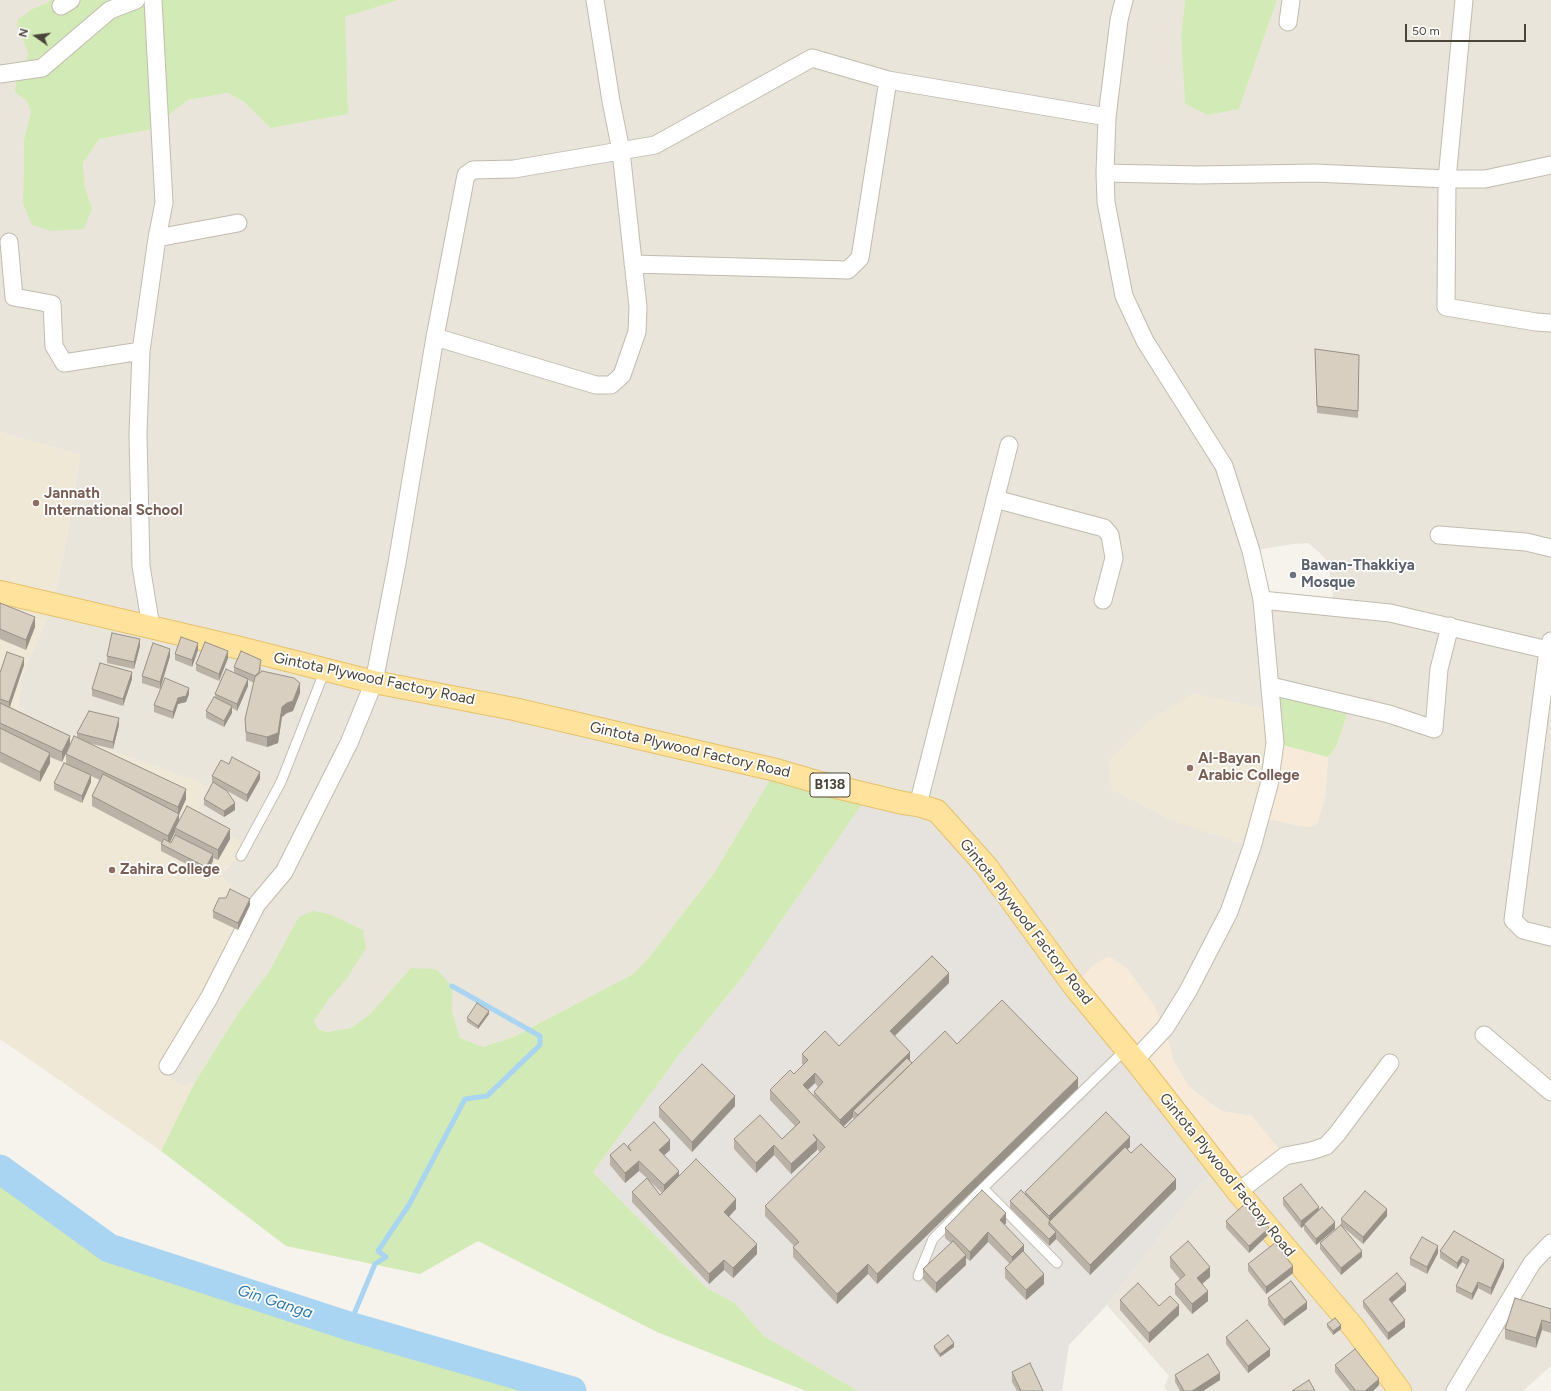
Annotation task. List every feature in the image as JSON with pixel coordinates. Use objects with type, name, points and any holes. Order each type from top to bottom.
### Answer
[{"type":"main road","name":"Gintota Plywood Factory Road","points":[[0,592],[151,627],[374,682],[514,709],[776,770],[824,784],[903,803],[918,804],[936,811],[987,867],[1074,986],[1131,1054],[1238,1192],[1354,1328],[1400,1391]]},
{"type":"street","points":[[0,74],[42,68],[110,10],[136,0]]},
{"type":"street","points":[[151,627],[141,566],[138,434],[141,351],[157,238],[164,203],[153,0]]},
{"type":"street","points":[[435,337],[596,385],[611,385],[622,375],[637,332],[638,307],[621,151],[611,101],[595,0]]},
{"type":"street","points":[[1124,0],[1119,20],[1107,117],[1105,173],[1106,202],[1124,296],[1145,341],[1224,466],[1251,551],[1262,600],[1275,743],[1269,785],[1252,847],[1229,912],[1188,991],[1165,1028],[1131,1054]]},
{"type":"street","points":[[1288,22],[1291,0]]},
{"type":"street","points":[[1464,0],[1447,179],[1446,307],[1536,322],[1551,323]]},
{"type":"street","points":[[168,1066],[209,998],[257,904],[284,872],[349,743],[374,682],[397,563],[435,337],[466,175],[473,170],[514,169],[655,145],[812,58],[888,80],[1107,117]]},
{"type":"street","points":[[633,264],[848,270],[860,258],[888,80]]},
{"type":"street","points":[[1105,173],[1198,175],[1315,173],[1447,179],[1485,179],[1551,165]]},
{"type":"street","points":[[157,238],[238,223]]},
{"type":"street","points":[[9,242],[14,297],[52,304],[54,346],[64,363],[141,351]]},
{"type":"street","points":[[918,804],[1009,445]]},
{"type":"street","points":[[995,499],[1104,528],[1110,535],[1114,558],[1103,600]]},
{"type":"street","points":[[1439,535],[1526,542],[1551,548]]},
{"type":"street","points":[[1262,600],[1390,613],[1550,646],[1513,920],[1523,930],[1551,937]]},
{"type":"street","points":[[1271,686],[1388,714],[1434,729],[1439,669],[1450,626]]},
{"type":"street","points":[[1484,1035],[1551,1092]]},
{"type":"street","points":[[1238,1192],[1285,1156],[1311,1151],[1326,1146],[1337,1134],[1390,1063]]},
{"type":"street","points":[[1455,1391],[1532,1263],[1551,1243]]},
{"type":"lane","points":[[241,856],[281,782],[325,670]]},
{"type":"lane","points":[[918,1276],[933,1239],[983,1188],[1131,1054]]},
{"type":"lane","points":[[983,1188],[1057,1263]]},
{"type":"shaded area","points":[[0,0],[50,0],[47,3],[32,9],[19,31],[28,52],[26,62],[27,101],[31,112],[24,139],[23,203],[92,208],[85,188],[83,163],[99,139],[149,130],[188,100],[228,93],[244,102],[270,128],[347,114],[344,17],[399,0],[1185,0],[1181,38],[1185,104],[1239,109],[1277,0],[1551,0],[1551,1366],[1523,1391],[1167,1391],[1164,1387],[1169,1376],[1107,1305],[1200,1184],[1220,1170],[1252,1116],[1221,1111],[1188,1086],[1173,1060],[1165,1028],[1074,986],[775,772],[714,873],[651,955],[633,974],[513,1037],[483,1047],[460,1038],[452,1011],[452,986],[411,968],[370,1014],[351,1028],[327,1032],[318,1029],[314,1021],[329,999],[343,921],[329,914],[270,970],[240,1010],[195,1082],[185,1086],[176,1083],[169,1078],[168,1066],[234,893],[229,884],[224,880],[222,873],[230,865],[223,833],[203,819],[199,812],[199,803],[205,794],[19,717],[18,706],[21,679],[53,603],[64,551],[80,455],[0,432]],"holes":[[[1308,543],[1328,562],[1333,592],[1331,606],[1262,600],[1251,551]],[[1346,704],[1346,718],[1336,747],[1328,757],[1325,797],[1309,827],[1259,817],[1273,711]]]},
{"type":"shaded area","name":"Zahira College","points":[[0,432],[80,455],[64,551],[53,603],[21,679],[18,706],[19,717],[207,785],[207,790],[199,803],[199,812],[203,819],[223,833],[246,843],[241,856],[222,873],[224,880],[229,884],[234,893],[257,904],[168,1066],[169,1078],[176,1083],[185,1086],[195,1082],[161,1151],[0,1039]]},
{"type":"shaded area","name":"Al-Bayan Arabic College","points":[[1193,693],[1273,711],[1252,847],[1170,820],[1112,790],[1109,777],[1111,759],[1148,722]]},
{"type":"shaded area","points":[[1275,743],[1328,757],[1325,797],[1318,823],[1309,827],[1299,826],[1259,817]]},
{"type":"shaded area","points":[[869,794],[937,811],[1220,1170],[1200,1184],[1107,1305],[1069,1345],[1062,1391],[858,1391],[764,1336],[735,1303],[708,1289],[593,1172],[679,1055],[741,979]]},
{"type":"shaded area","points":[[1109,956],[1127,968],[1154,1005],[1165,1028],[1173,1060],[1188,1086],[1221,1111],[1252,1116],[1285,1156],[1238,1192],[1074,986],[1093,965]]},
{"type":"green space","points":[[50,0],[399,0],[345,17],[348,114],[270,128],[244,102],[228,93],[188,100],[149,130],[99,139],[83,163],[85,188],[92,208],[84,229],[52,231],[32,225],[23,203],[24,139],[31,112],[27,101],[15,92],[17,76],[26,62],[28,52],[17,26],[18,20],[32,9],[47,3]]},
{"type":"green space","points":[[1185,0],[1277,0],[1239,109],[1207,115],[1185,104],[1181,38]]},
{"type":"green space","points":[[1271,686],[1346,704],[1346,718],[1336,747],[1328,757],[1275,743]]},
{"type":"green space","points":[[776,770],[869,794],[741,979],[679,1055],[593,1172],[708,1289],[735,1303],[764,1336],[858,1391],[806,1391],[657,1332],[478,1241],[420,1274],[286,1246],[161,1151],[195,1082],[240,1010],[270,970],[299,917],[313,911],[329,914],[363,930],[366,948],[347,978],[329,999],[314,1021],[318,1029],[327,1032],[351,1028],[370,1014],[411,968],[436,969],[452,986],[452,1011],[460,1038],[483,1047],[513,1037],[633,974],[651,955],[714,873]]},
{"type":"green space","points":[[0,1169],[109,1248],[349,1326],[572,1391],[0,1391]]},
{"type":"building","points":[[1315,349],[1359,355],[1358,411],[1317,406]]},
{"type":"building","points":[[0,603],[35,617],[26,640],[0,629]]},
{"type":"building","points":[[112,633],[140,639],[134,662],[107,656]]},
{"type":"building","points":[[181,637],[198,643],[192,660],[175,654]]},
{"type":"building","points":[[205,642],[228,651],[219,674],[196,664]]},
{"type":"building","points":[[153,643],[170,649],[160,682],[142,676]]},
{"type":"building","points":[[241,651],[261,660],[259,672],[255,676],[234,667]]},
{"type":"building","points":[[7,652],[24,658],[9,702],[0,699],[0,673]]},
{"type":"building","points":[[100,663],[132,672],[123,699],[92,689]]},
{"type":"building","points":[[226,669],[248,679],[237,704],[215,694]]},
{"type":"building","points":[[262,671],[294,678],[300,683],[293,701],[282,707],[278,733],[267,737],[246,732],[245,719],[255,677]]},
{"type":"building","points":[[165,678],[189,688],[186,696],[178,698],[173,712],[154,705]]},
{"type":"building","points":[[214,697],[232,706],[224,721],[206,711]]},
{"type":"building","points":[[0,703],[70,736],[62,752],[0,723]]},
{"type":"building","points":[[89,711],[119,718],[113,742],[77,733]]},
{"type":"building","points":[[0,728],[50,753],[40,772],[0,752]]},
{"type":"building","points":[[74,736],[186,789],[178,807],[66,754]]},
{"type":"building","points":[[232,757],[260,772],[247,795],[212,776],[221,760],[229,764]]},
{"type":"building","points":[[64,763],[91,775],[82,796],[54,783]]},
{"type":"building","points":[[103,774],[179,814],[168,836],[92,796]]},
{"type":"building","points":[[213,782],[227,791],[235,803],[224,811],[204,799]]},
{"type":"building","points":[[187,806],[230,829],[218,850],[175,828]]},
{"type":"building","points":[[175,835],[213,854],[206,867],[161,844],[164,839],[171,843]]},
{"type":"building","points":[[230,889],[250,899],[238,923],[213,911],[219,898],[226,898]]},
{"type":"building","points":[[932,956],[949,973],[890,1031],[910,1052],[840,1120],[814,1092],[823,1082],[815,1073],[803,1085],[845,1128],[945,1031],[957,1044],[1002,1000],[1078,1078],[877,1274],[868,1264],[837,1294],[793,1247],[799,1242],[765,1206],[825,1147],[813,1134],[817,1140],[791,1164],[774,1145],[756,1163],[734,1139],[760,1115],[782,1139],[800,1122],[770,1090],[790,1070],[794,1074],[808,1060],[802,1054],[825,1031],[839,1046]]},
{"type":"building","points":[[477,1003],[489,1011],[478,1026],[467,1018]]},
{"type":"building","points":[[907,1058],[912,1063],[858,1115],[853,1111]]},
{"type":"building","points":[[702,1064],[735,1096],[692,1142],[659,1107]]},
{"type":"building","points":[[1106,1112],[1130,1137],[1049,1216],[1025,1192]]},
{"type":"building","points":[[654,1122],[670,1140],[659,1150],[679,1171],[664,1185],[639,1161],[625,1173],[610,1155],[624,1143],[631,1151],[628,1146]]},
{"type":"building","points":[[1141,1144],[1176,1179],[1090,1265],[1049,1222],[1125,1147],[1131,1153]]},
{"type":"building","points":[[696,1159],[736,1199],[724,1212],[757,1244],[733,1268],[724,1260],[709,1274],[632,1192],[647,1178],[660,1195]]},
{"type":"building","points":[[1301,1184],[1319,1207],[1301,1221],[1283,1198]]},
{"type":"building","points":[[982,1190],[1006,1213],[1000,1220],[1024,1245],[1012,1257],[988,1232],[970,1252],[945,1228]]},
{"type":"building","points":[[1021,1190],[1050,1220],[1049,1225],[1056,1232],[1049,1239],[1010,1201]]},
{"type":"building","points":[[1365,1191],[1387,1209],[1363,1237],[1341,1219]]},
{"type":"building","points":[[1246,1203],[1269,1228],[1249,1246],[1226,1221]]},
{"type":"building","points":[[1322,1207],[1335,1222],[1316,1239],[1304,1224]]},
{"type":"building","points":[[1341,1225],[1362,1251],[1341,1268],[1320,1243]]},
{"type":"building","points":[[1454,1231],[1504,1260],[1491,1288],[1478,1282],[1472,1294],[1456,1286],[1469,1260],[1462,1256],[1457,1263],[1440,1251]]},
{"type":"building","points":[[1422,1237],[1438,1246],[1427,1267],[1410,1258]]},
{"type":"building","points":[[953,1241],[966,1255],[936,1283],[923,1269]]},
{"type":"building","points":[[1188,1241],[1210,1267],[1197,1278],[1208,1291],[1192,1304],[1175,1284],[1185,1275],[1170,1257]]},
{"type":"building","points":[[1275,1243],[1293,1266],[1266,1287],[1248,1264]]},
{"type":"building","points":[[1023,1251],[1044,1274],[1026,1290],[1005,1268]]},
{"type":"building","points":[[1397,1273],[1406,1284],[1389,1299],[1405,1320],[1388,1333],[1363,1301]]},
{"type":"building","points":[[1291,1281],[1307,1302],[1284,1320],[1268,1298]]},
{"type":"building","points":[[1138,1283],[1159,1306],[1170,1296],[1179,1305],[1149,1333],[1120,1300]]},
{"type":"building","points":[[1515,1298],[1551,1309],[1551,1323],[1542,1320],[1536,1338],[1505,1329]]},
{"type":"building","points":[[1335,1318],[1341,1325],[1333,1331],[1327,1324]]},
{"type":"building","points":[[1247,1320],[1270,1349],[1248,1366],[1226,1337]]},
{"type":"building","points":[[948,1335],[954,1343],[940,1354],[934,1346]]},
{"type":"building","points":[[1355,1349],[1379,1379],[1365,1391],[1356,1391],[1335,1365]]},
{"type":"building","points":[[1208,1354],[1220,1373],[1192,1391],[1184,1391],[1175,1375]]},
{"type":"building","points":[[1030,1363],[1043,1391],[1021,1391],[1012,1372]]},
{"type":"building","points":[[1309,1380],[1315,1391],[1292,1391]]},
{"type":"waterway","points":[[349,1326],[375,1264],[386,1257],[378,1251],[409,1205],[465,1099],[487,1096],[540,1045],[540,1036],[452,986]]},
{"type":"waterway","name":"Gin Ganga","points":[[0,1169],[109,1248],[349,1326],[572,1391]]},
{"type":"place","name":"Jannath International School","points":[[36,503]]},
{"type":"place","name":"Bawan-Thakkiya Mosque","points":[[1293,575]]},
{"type":"place","name":"Al-Bayan Arabic College","points":[[1190,768]]},
{"type":"place","name":"Zahira College","points":[[112,870]]}]
